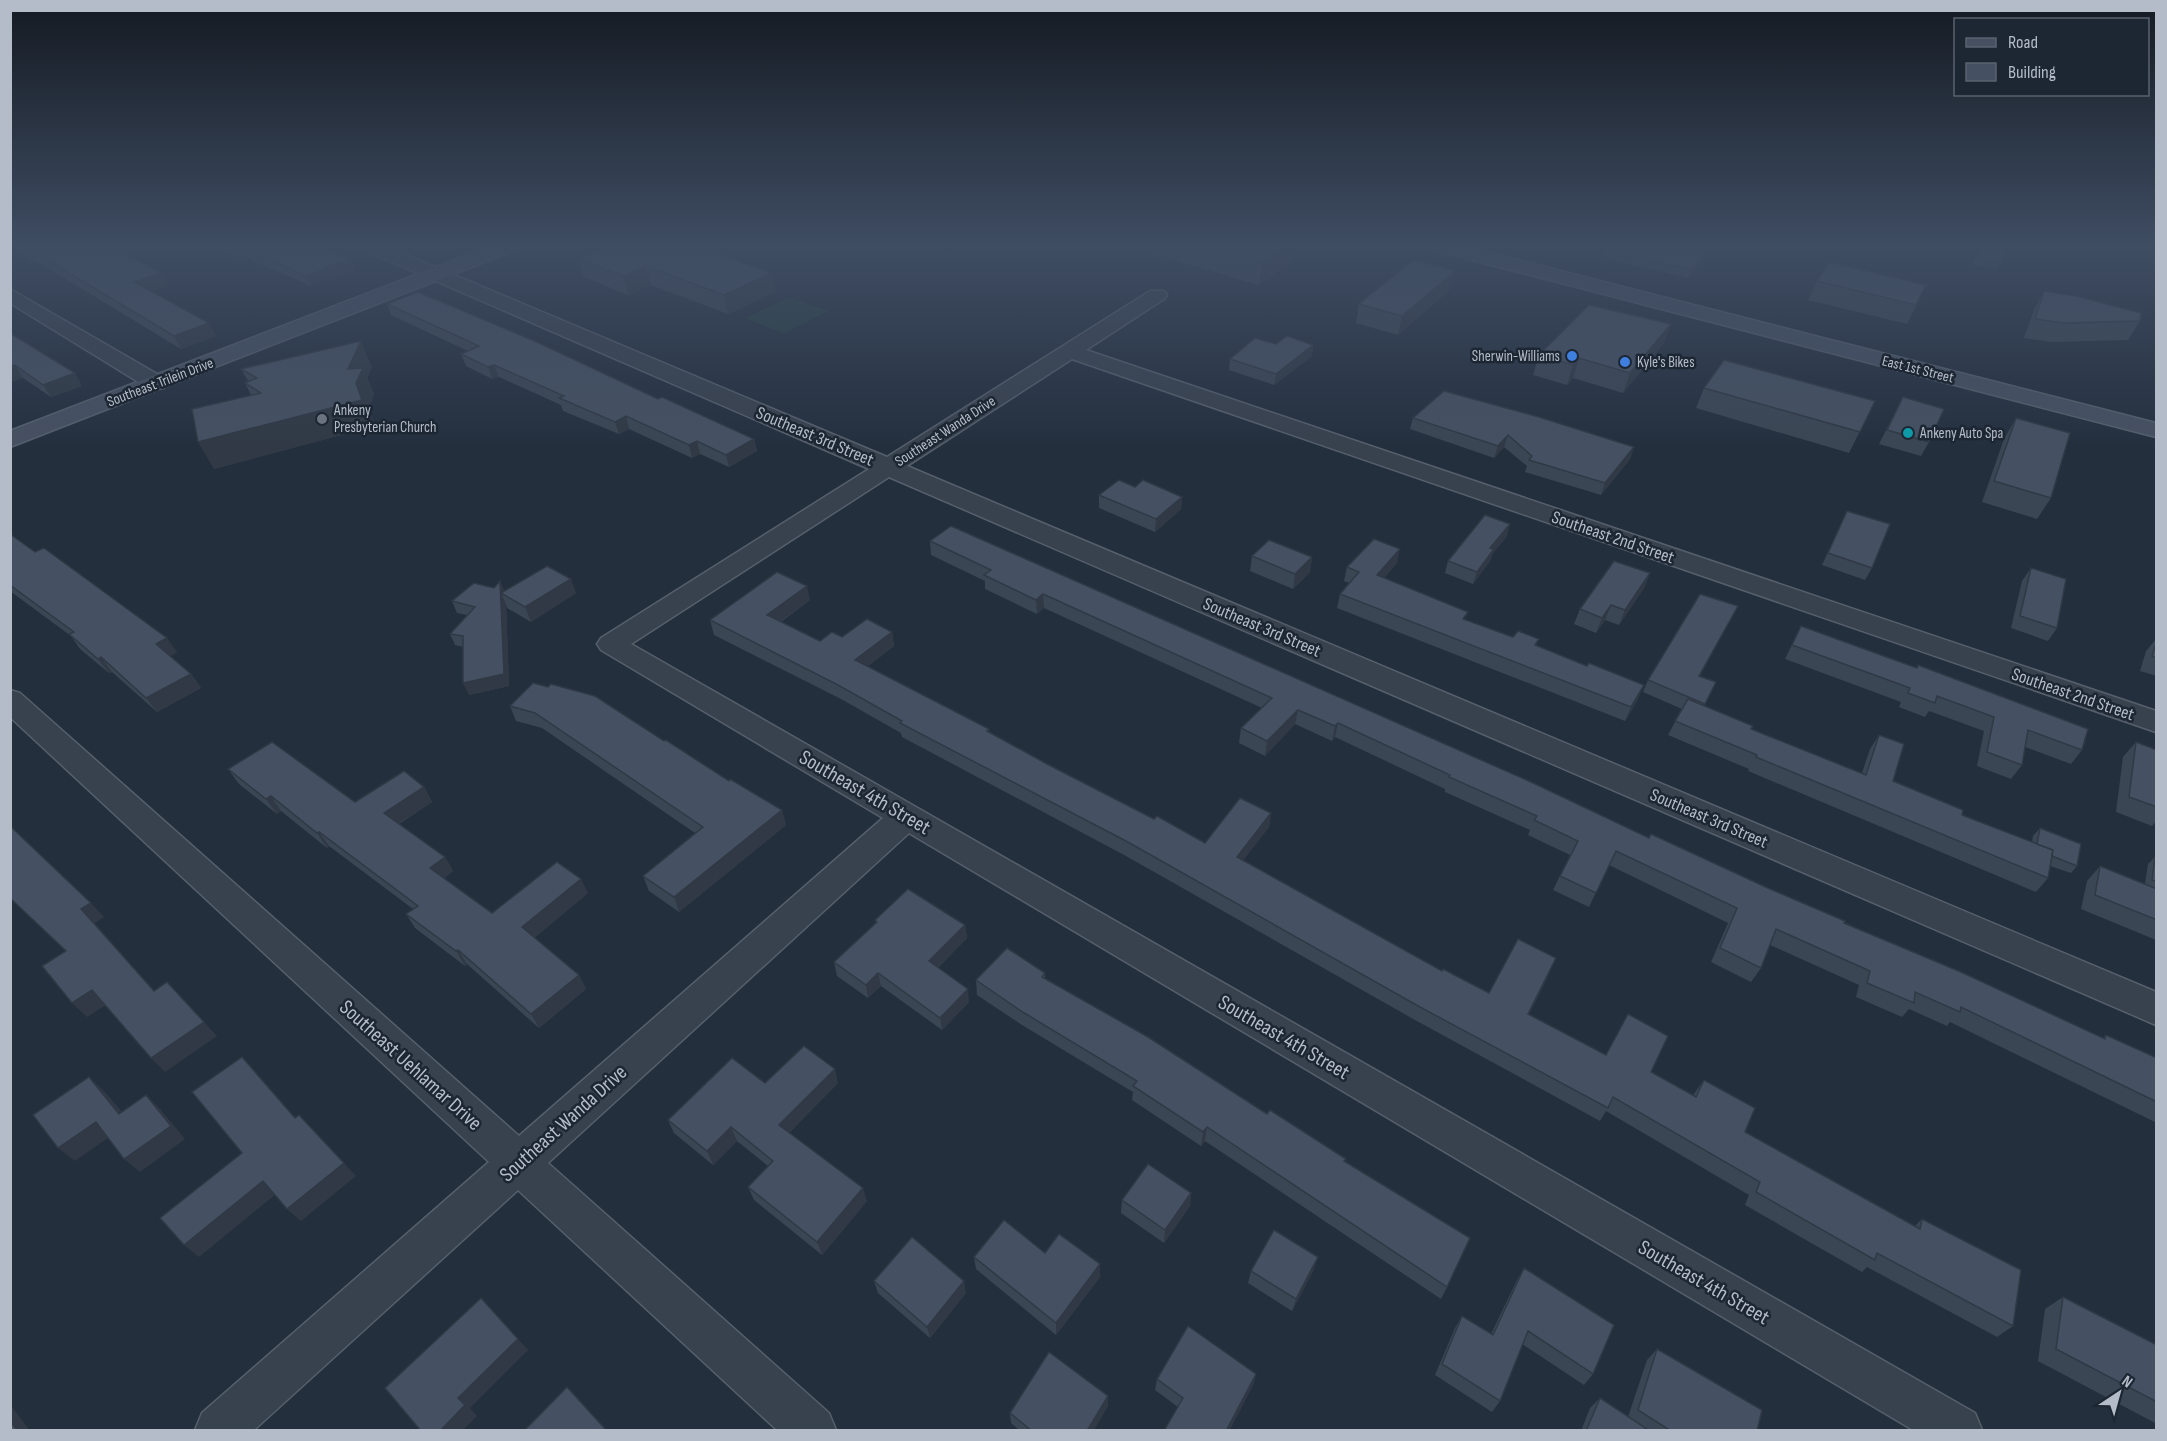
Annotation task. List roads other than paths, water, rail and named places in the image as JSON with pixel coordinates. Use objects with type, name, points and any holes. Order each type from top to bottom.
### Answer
[{"type":"main road","name":"Southeast Trilein Drive","points":[[10,440],[339,312]]},
{"type":"main road","name":"East 1st Street","points":[[1698,312],[2157,430]]},
{"type":"street","points":[[39,312],[156,383]]},
{"type":"street","name":"Southeast 3rd Street","points":[[524,312],[2157,1009]]},
{"type":"street","name":"Southeast Wanda Drive","points":[[611,644],[1129,312]]},
{"type":"street","name":"Southeast 2nd Street","points":[[1070,351],[2157,722]]},
{"type":"street","name":"Southeast 4th Street","points":[[611,644],[1958,1431]]},
{"type":"street","name":"Southeast Uehlamar Drive","points":[[10,700],[812,1431]]},
{"type":"street","name":"Southeast Wanda Drive","points":[[219,1431],[907,816]]},
{"type":"place","name":"Sherwin-Williams","points":[[1572,356]]},
{"type":"place","name":"Kyle's Bikes","points":[[1625,362]]},
{"type":"place","name":"Ankeny Presbyterian Church","points":[[322,419]]},
{"type":"place","name":"Ankeny Auto Spa","points":[[1908,433]]}]
